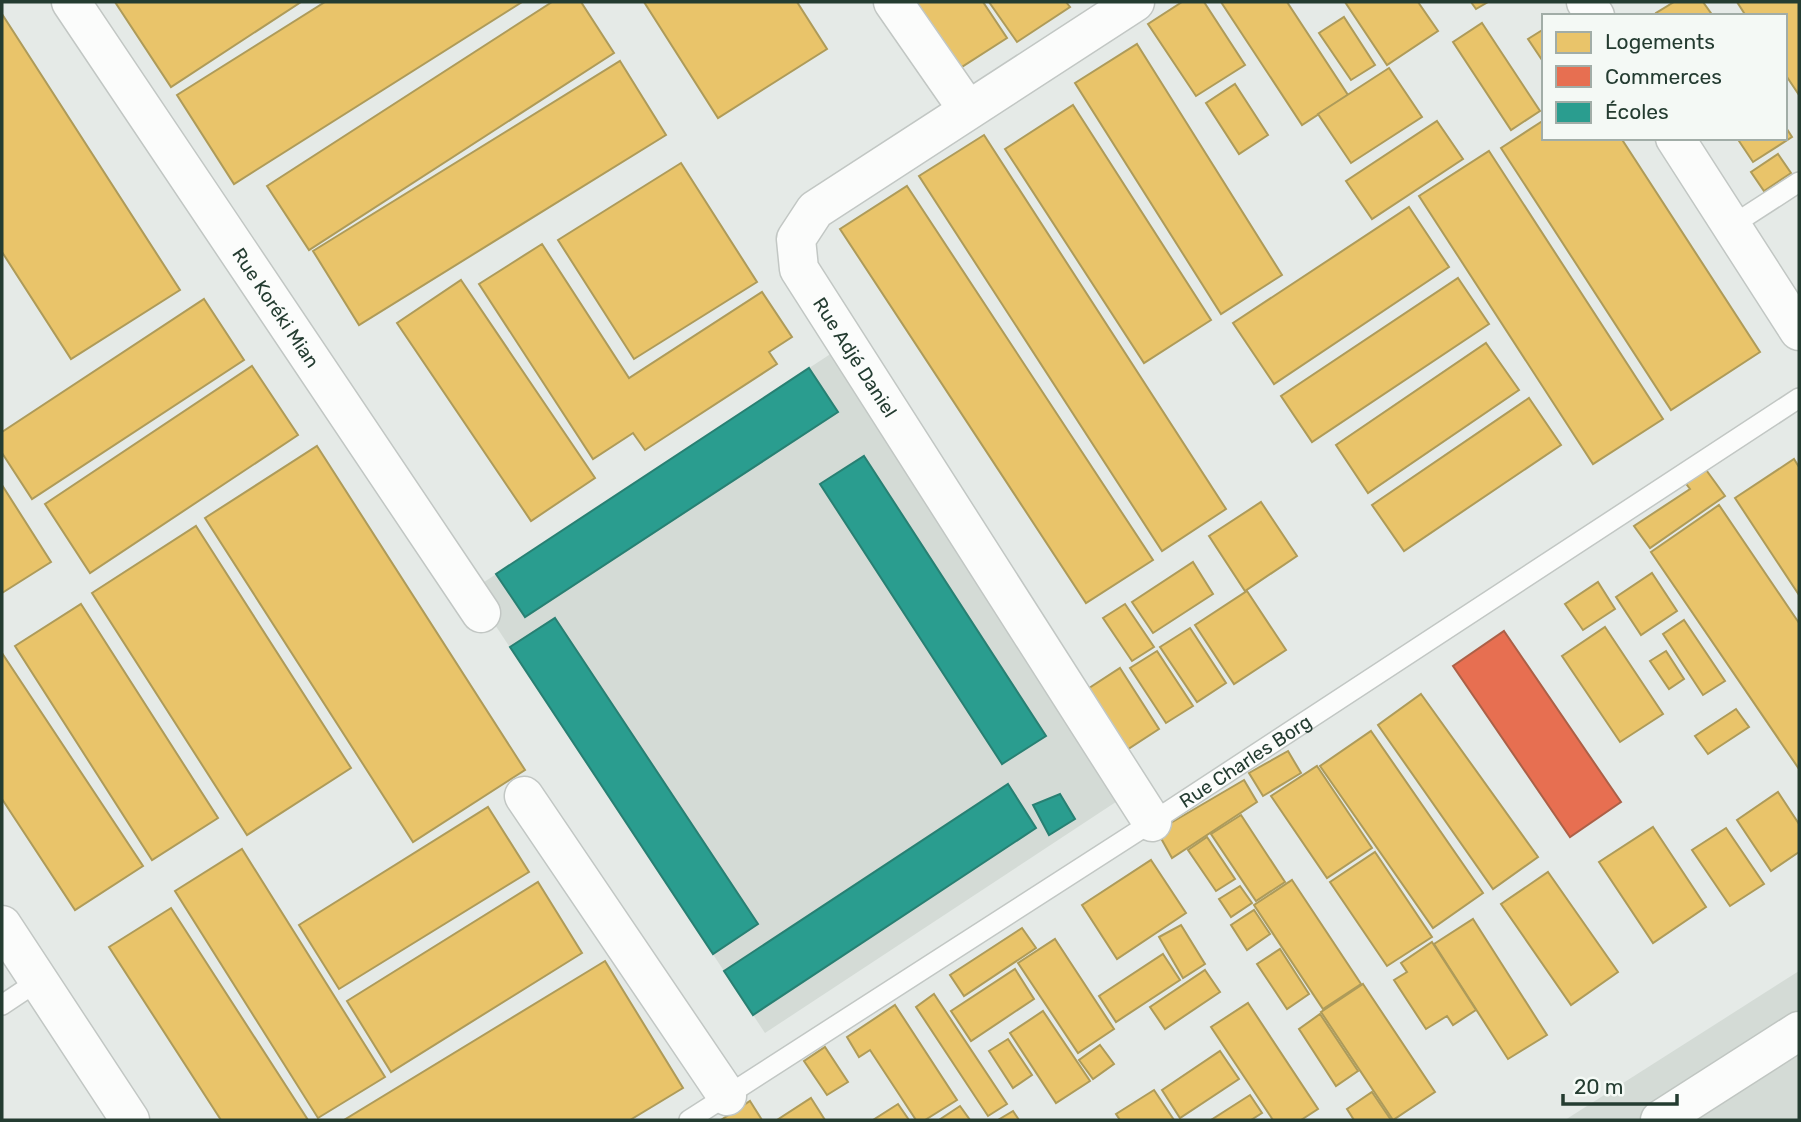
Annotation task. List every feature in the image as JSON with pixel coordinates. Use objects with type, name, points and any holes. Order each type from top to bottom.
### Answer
[{"type":"street","name":"Rue Koréki Mian","points":[[71,2],[481,613]]},
{"type":"street","points":[[893,2],[968,110]]},
{"type":"street","name":"Rue Adjé Daniel","points":[[1135,2],[815,210],[796,239],[799,269],[1152,822]]},
{"type":"street","points":[[1676,140],[1799,331]]},
{"type":"street","points":[[524,796],[727,1096]]},
{"type":"street","points":[[2,925],[130,1120]]},
{"type":"street","points":[[1660,1120],[1799,1031]]},
{"type":"lane","points":[[1731,226],[1799,182]]},
{"type":"lane","name":"Rue Charles Borg","points":[[690,1120],[1152,822],[1799,398]]},
{"type":"lane","points":[[2,1004],[38,981]]},
{"type":"shaded area","points":[[835,351],[1128,794],[765,1033],[472,590]]},
{"type":"shaded area","points":[[1799,971],[1799,1120],[1565,1120]]},
{"type":"building: Logements","points":[[115,2],[301,2],[171,87]]},
{"type":"building: Logements","points":[[325,2],[522,2],[234,184],[177,95]]},
{"type":"building: Logements","points":[[552,2],[581,2],[614,53],[309,250],[267,186]]},
{"type":"building: Logements","points":[[644,2],[797,2],[827,49],[718,118]]},
{"type":"building: Logements","points":[[914,2],[983,2],[1007,38],[957,70]]},
{"type":"building: Logements","points":[[989,2],[1066,2],[1070,7],[1017,42]]},
{"type":"building: Logements","points":[[1182,2],[1204,2],[1245,65],[1196,96],[1148,24]]},
{"type":"building: Logements","points":[[1221,2],[1287,2],[1348,95],[1302,125]]},
{"type":"building: Logements","points":[[1345,2],[1418,2],[1438,31],[1387,65]]},
{"type":"building: Logements","points":[[1471,2],[1488,2],[1476,9]]},
{"type":"building: Logements","points":[[1674,2],[1703,2],[1712,14],[1656,14]]},
{"type":"building: Logements","points":[[1737,2],[1799,2],[1799,95],[1787,77],[1787,14],[1745,14]]},
{"type":"building: Logements","points":[[2,14],[180,290],[71,359],[2,252]]},
{"type":"building: Logements","points":[[1344,17],[1375,65],[1351,80],[1319,33]]},
{"type":"building: Logements","points":[[1482,23],[1540,111],[1511,130],[1453,42]]},
{"type":"building: Logements","points":[[1542,30],[1542,60],[1528,39]]},
{"type":"building: Logements","points":[[1137,44],[1282,275],[1221,314],[1075,83]]},
{"type":"building: Logements","points":[[620,61],[666,135],[359,325],[313,251]]},
{"type":"building: Logements","points":[[1389,68],[1422,117],[1351,163],[1318,114]]},
{"type":"building: Logements","points":[[1235,84],[1268,135],[1239,154],[1206,103]]},
{"type":"building: Logements","points":[[1073,105],[1211,320],[1144,363],[1005,149]]},
{"type":"building: Logements","points":[[1437,121],[1463,159],[1372,219],[1346,181]]},
{"type":"building: Logements","points":[[1542,121],[1542,140],[1622,140],[1760,352],[1671,410],[1501,148]]},
{"type":"building: Logements","points":[[1787,129],[1792,137],[1753,162],[1738,140],[1787,140]]},
{"type":"building: Logements","points":[[984,135],[1226,509],[1162,551],[919,176]]},
{"type":"building: Logements","points":[[1489,151],[1663,419],[1593,464],[1419,196]]},
{"type":"building: Logements","points":[[1778,154],[1791,173],[1764,191],[1751,172]]},
{"type":"building: Logements","points":[[681,163],[757,282],[634,359],[558,240]]},
{"type":"building: Logements","points":[[907,186],[1153,560],[1086,603],[840,229]]},
{"type":"building: Logements","points":[[1409,207],[1449,267],[1274,384],[1233,323]]},
{"type":"building: Logements","points":[[542,244],[629,378],[762,292],[792,337],[769,352],[777,364],[645,450],[633,433],[593,459],[479,284]]},
{"type":"building: Logements","points":[[1458,278],[1489,324],[1312,442],[1281,396]]},
{"type":"building: Logements","points":[[461,280],[595,478],[531,521],[397,323]]},
{"type":"building: Logements","points":[[204,299],[244,360],[32,499],[2,453],[2,432]]},
{"type":"building: Logements","points":[[1486,343],[1519,390],[1368,493],[1336,445]]},
{"type":"building: Logements","points":[[252,366],[298,435],[90,573],[45,504]]},
{"type":"building: Logements","points":[[1529,398],[1561,445],[1404,551],[1372,505]]},
{"type":"building: Logements","points":[[317,446],[525,770],[413,842],[205,518]]},
{"type":"building: Logements","points":[[1794,459],[1799,467],[1799,595],[1735,498]]},
{"type":"building: Logements","points":[[1704,467],[1725,496],[1650,548],[1634,526],[1690,489],[1684,481]]},
{"type":"building: Logements","points":[[2,485],[51,562],[2,593]]},
{"type":"building: Logements","points":[[1261,502],[1297,556],[1245,591],[1209,536]]},
{"type":"building: Logements","points":[[1719,505],[1799,623],[1799,769],[1651,552]]},
{"type":"building: Logements","points":[[196,526],[351,768],[247,835],[92,593]]},
{"type":"building: Logements","points":[[1193,562],[1213,594],[1153,633],[1132,602]]},
{"type":"building: Logements","points":[[1652,573],[1677,611],[1641,635],[1616,597]]},
{"type":"building: Logements","points":[[1598,582],[1615,609],[1583,630],[1565,604]]},
{"type":"building: Logements","points":[[1247,591],[1286,650],[1234,684],[1195,625]]},
{"type":"building: Logements","points":[[81,604],[218,818],[152,860],[15,646]]},
{"type":"building: Logements","points":[[1125,604],[1154,647],[1132,661],[1103,618]]},
{"type":"building: Logements","points":[[1684,620],[1725,681],[1703,695],[1663,634]]},
{"type":"building: Logements","points":[[1605,627],[1663,714],[1620,742],[1562,656]]},
{"type":"building: Logements","points":[[1190,628],[1226,683],[1197,702],[1160,647]]},
{"type":"building: Logements","points":[[1157,651],[1193,706],[1166,723],[1130,668]]},
{"type":"building: Logements","points":[[1666,651],[1684,679],[1669,689],[1650,661]]},
{"type":"building: Logements","points":[[2,653],[143,866],[75,910],[2,799]]},
{"type":"building: Logements","points":[[1120,668],[1159,729],[1122,753],[1083,692]]},
{"type":"building: Logements","points":[[1421,694],[1538,857],[1493,889],[1378,725]]},
{"type":"building: Logements","points":[[1736,709],[1749,727],[1708,754],[1695,736]]},
{"type":"building: Logements","points":[[1371,731],[1483,893],[1433,928],[1320,766]]},
{"type":"building: Logements","points":[[1288,751],[1301,773],[1263,796],[1249,773]]},
{"type":"building: Logements","points":[[1317,766],[1372,848],[1327,878],[1271,796]]},
{"type":"building: Logements","points":[[1244,780],[1257,802],[1172,858],[1157,831]]},
{"type":"building: Logements","points":[[1778,792],[1799,824],[1799,852],[1771,871],[1737,820]]},
{"type":"building: Logements","points":[[488,807],[529,872],[339,989],[299,925]]},
{"type":"building: Logements","points":[[1241,815],[1285,882],[1256,901],[1211,834]]},
{"type":"building: Logements","points":[[1653,827],[1706,907],[1653,943],[1599,862]]},
{"type":"building: Logements","points":[[1726,828],[1764,884],[1730,906],[1692,850]]},
{"type":"building: Logements","points":[[1207,837],[1235,879],[1216,891],[1188,850]]},
{"type":"building: Logements","points":[[242,849],[385,1077],[318,1118],[175,891]]},
{"type":"building: Logements","points":[[1375,852],[1432,937],[1387,966],[1330,882]]},
{"type":"building: Logements","points":[[1151,860],[1186,913],[1117,959],[1082,905]]},
{"type":"building: Logements","points":[[1548,872],[1618,972],[1571,1005],[1501,904]]},
{"type":"building: Logements","points":[[1292,880],[1361,984],[1323,1009],[1254,905]]},
{"type":"building: Logements","points":[[538,882],[582,953],[391,1072],[347,1001]]},
{"type":"building: Logements","points":[[1240,886],[1252,903],[1231,917],[1219,899]]},
{"type":"building: Logements","points":[[171,908],[308,1120],[221,1120],[109,947]]},
{"type":"building: Logements","points":[[1254,910],[1270,934],[1247,950],[1231,925]]},
{"type":"building: Logements","points":[[1473,919],[1547,1035],[1508,1059],[1434,944]]},
{"type":"building: Logements","points":[[1181,925],[1205,964],[1183,978],[1159,937]]},
{"type":"building: Logements","points":[[1022,928],[1036,948],[964,996],[950,975]]},
{"type":"building: Logements","points":[[1055,939],[1114,1029],[1078,1053],[1018,963]]},
{"type":"building: Logements","points":[[1432,942],[1476,1010],[1453,1025],[1447,1016],[1426,1029],[1394,980],[1407,972],[1401,963]]},
{"type":"building: Logements","points":[[1280,949],[1309,994],[1287,1009],[1257,964]]},
{"type":"building: Logements","points":[[1163,954],[1180,980],[1116,1022],[1099,996]]},
{"type":"building: Logements","points":[[605,961],[683,1088],[630,1120],[344,1120]]},
{"type":"building: Logements","points":[[1015,969],[1034,999],[971,1041],[951,1011]]},
{"type":"building: Logements","points":[[1205,970],[1220,992],[1165,1029],[1150,1007]]},
{"type":"building: Logements","points":[[1363,984],[1435,1092],[1393,1120],[1321,1012]]},
{"type":"building: Logements","points":[[934,994],[1007,1104],[988,1116],[916,1007]]},
{"type":"building: Logements","points":[[1248,1003],[1318,1109],[1301,1120],[1273,1120],[1211,1027]]},
{"type":"building: Logements","points":[[895,1005],[957,1100],[925,1120],[916,1120],[870,1050],[859,1057],[847,1037]]},
{"type":"building: Logements","points":[[1043,1011],[1090,1081],[1056,1103],[1010,1033]]},
{"type":"building: Logements","points":[[1320,1014],[1358,1071],[1336,1086],[1299,1029]]},
{"type":"building: Logements","points":[[1008,1039],[1032,1075],[1013,1088],[989,1051]]},
{"type":"building: Logements","points":[[1100,1045],[1114,1064],[1093,1079],[1079,1060]]},
{"type":"building: Logements","points":[[825,1047],[848,1082],[827,1095],[804,1061]]},
{"type":"building: Logements","points":[[1220,1051],[1239,1079],[1180,1118],[1162,1090]]},
{"type":"building: Logements","points":[[1154,1090],[1174,1120],[1120,1120],[1116,1114]]},
{"type":"building: Logements","points":[[1372,1092],[1391,1120],[1354,1120],[1347,1109]]},
{"type":"building: Logements","points":[[1250,1095],[1262,1113],[1251,1120],[1211,1120]]},
{"type":"building: Logements","points":[[811,1098],[825,1120],[777,1120]]},
{"type":"building: Logements","points":[[750,1101],[762,1120],[721,1120]]},
{"type":"building: Logements","points":[[898,1104],[909,1120],[873,1120]]},
{"type":"building: Logements","points":[[960,1106],[970,1120],[939,1120]]},
{"type":"building: Logements","points":[[1013,1111],[1019,1120],[998,1120]]},
{"type":"building: Commerces","points":[[1504,631],[1621,802],[1570,837],[1453,666]]},
{"type":"building: Écoles","points":[[809,368],[838,412],[525,617],[496,574]]},
{"type":"building: Écoles","points":[[864,456],[1046,736],[1002,764],[820,484]]},
{"type":"building: Écoles","points":[[555,618],[758,924],[713,954],[510,647]]},
{"type":"building: Écoles","points":[[1008,784],[1036,828],[753,1015],[724,971]]},
{"type":"building: Écoles","points":[[1060,794],[1075,819],[1049,835],[1033,805]]}]
